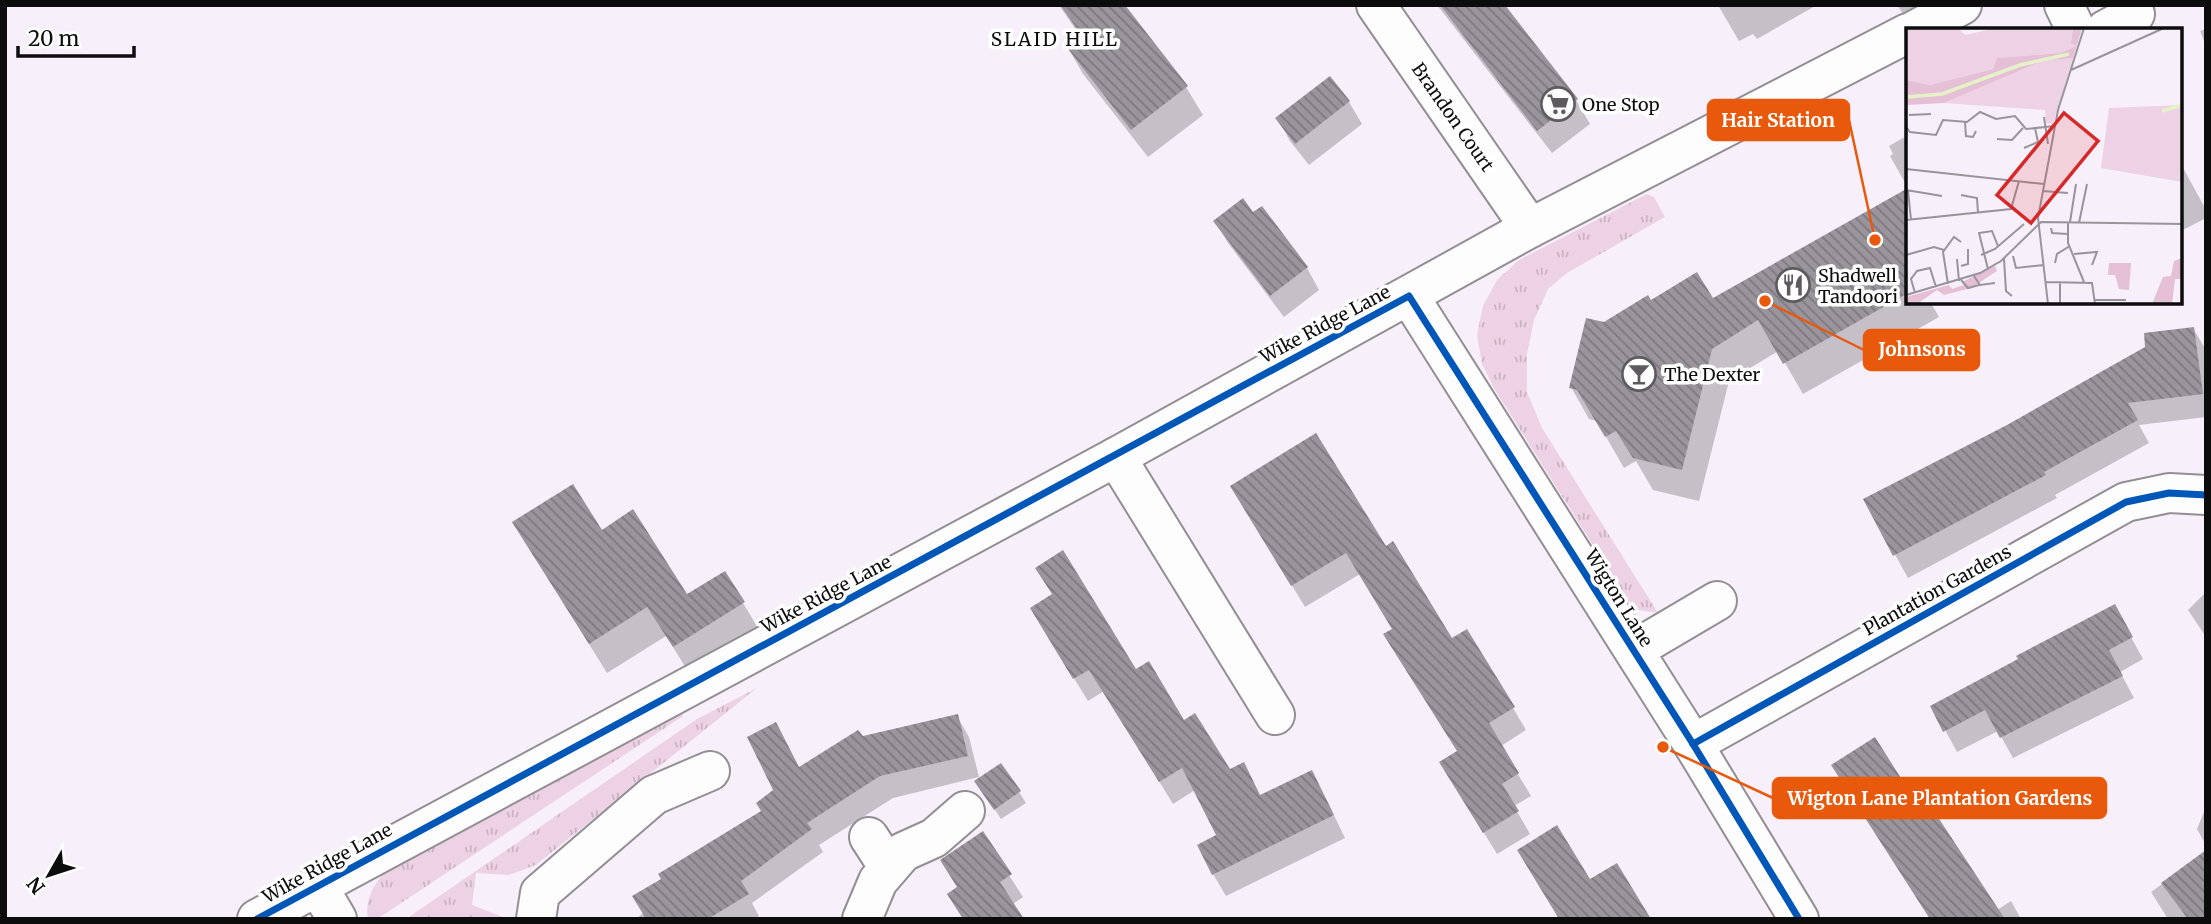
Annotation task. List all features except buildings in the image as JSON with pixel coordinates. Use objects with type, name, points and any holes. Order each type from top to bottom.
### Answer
[{"type":"street","name":"Brandon Court","points":[[1376,5],[1530,228]]},
{"type":"street","points":[[1919,28],[1962,5]]},
{"type":"street","points":[[2064,5],[2075,28]]},
{"type":"street","name":"Wike Ridge Lane","points":[[257,919],[1116,457],[1530,228],[1906,34]]},
{"type":"street","name":"Wigton Lane","points":[[1409,296],[1693,744],[1800,919]]},
{"type":"street","points":[[1116,457],[1275,715]]},
{"type":"street","name":"Plantation Gardens","points":[[1693,744],[2126,502],[2169,493],[2206,495]]},
{"type":"street","points":[[1634,650],[1717,601]]},
{"type":"street","points":[[536,919],[540,893],[654,795],[710,771]]},
{"type":"street","points":[[862,919],[878,881],[903,852],[934,838],[965,811]]},
{"type":"street","points":[[869,836],[889,868]]},
{"type":"street","points":[[317,885],[337,919]]},
{"type":"green space","points":[[1647,194],[1654,197],[1665,217],[1567,273],[1548,289],[1534,320],[1527,354],[1527,392],[1542,428],[1658,613],[1638,610],[1629,602],[1495,390],[1482,364],[1477,335],[1483,306],[1497,280],[1519,260]]},
{"type":"green space","points":[[757,688],[536,865],[509,875],[476,873],[472,905],[508,919],[406,919],[697,719]]},
{"type":"green space","points":[[681,713],[683,716],[377,919],[368,919],[372,890],[389,867]]},
{"type":"cycle path","points":[[257,919],[1409,296],[1693,744],[1799,919]]},
{"type":"cycle path","points":[[1693,744],[2126,502],[2169,493],[2206,495]]},
{"type":"place","name":"One Stop","points":[[1558,104]]},
{"type":"place","name":"Hair Station","points":[[1875,240]]},
{"type":"place","name":"Shadwell Tandoori","points":[[1793,285]]},
{"type":"place","name":"Johnsons","points":[[1765,301]]},
{"type":"place","name":"The Dexter","points":[[1639,374]]},
{"type":"place","name":"Wigton Lane Plantation Gardens","points":[[1663,747]]},
{"type":"district","name":"SLAID HILL","points":[[1055,39]]}]
